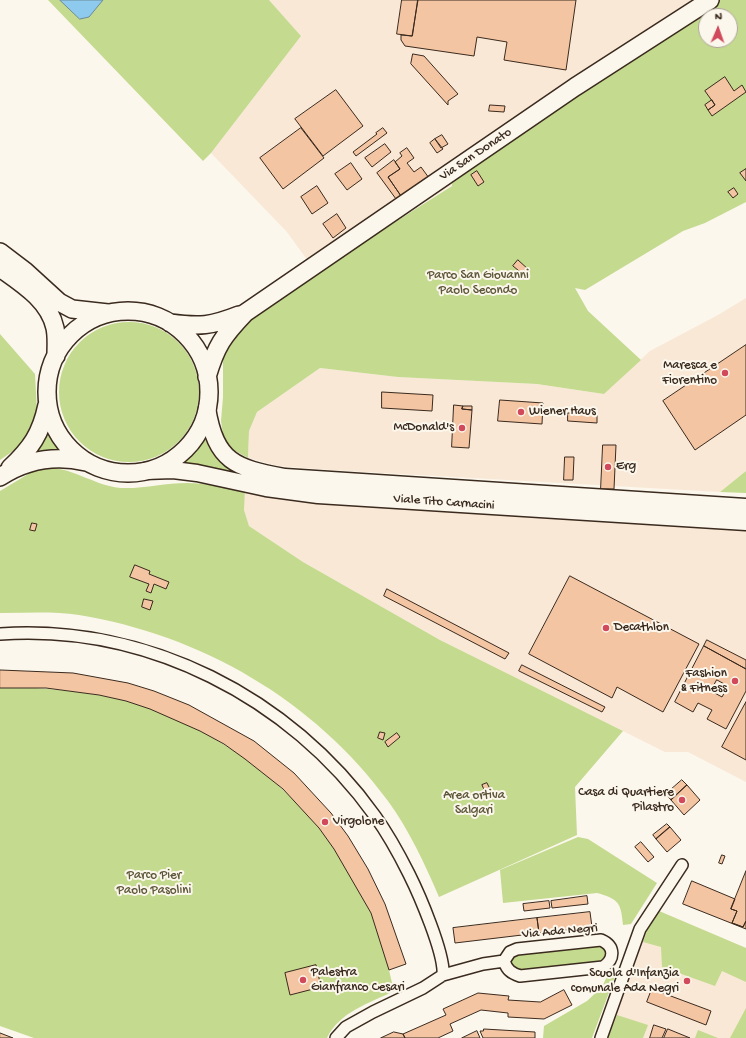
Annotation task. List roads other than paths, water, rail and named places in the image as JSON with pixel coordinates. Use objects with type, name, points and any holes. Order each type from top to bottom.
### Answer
[{"type":"main road","name":"Via San Donato","points":[[208,377],[216,348],[226,333],[245,313],[575,87],[710,0]]},
{"type":"main road","points":[[0,252],[25,271],[60,302],[72,309],[112,313],[142,313],[170,323],[191,342],[199,353],[208,377],[209,395],[202,424],[195,438],[172,460],[145,471],[115,472],[74,459],[45,459],[30,463],[2,476]]},
{"type":"main road","points":[[0,268],[32,293],[49,312],[55,328],[56,356]]},
{"type":"main road","points":[[88,463],[74,453],[56,430],[48,402],[47,385],[50,370],[56,356],[66,340],[78,329],[94,319],[112,313]]},
{"type":"main road","name":"Via San Donato","points":[[170,323],[204,326],[217,324],[245,313]]},
{"type":"main road","points":[[2,476],[32,445],[40,432],[48,402]]},
{"type":"main road","name":"Viale Tito Carnacini","points":[[207,408],[213,437],[220,449],[229,459],[240,466],[259,472],[285,477],[746,507]]},
{"type":"main road","name":"Viale Tito Carnacini","points":[[145,471],[173,470],[197,472],[266,488],[318,495],[746,522]]},
{"type":"street","points":[[0,634],[47,634],[75,636],[128,646],[155,654],[194,668],[224,683],[282,720],[331,763],[358,793],[383,827],[417,892],[440,958],[443,975]]},
{"type":"street","points":[[601,1038],[640,929],[682,865]]},
{"type":"street","name":"Via Ada Negri","points":[[601,940],[608,943],[612,949],[610,962],[603,967],[520,976],[506,968],[504,962],[510,952],[517,949],[601,940]]},
{"type":"street","points":[[336,1038],[346,1027],[442,978],[443,975],[483,964],[504,962]]},
{"type":"water","points":[[60,0],[103,0],[89,17],[80,19]]},
{"type":"place","name":"Maresca e Fiorentino","points":[[725,373]]},
{"type":"place","name":"Wiener Haus","points":[[521,412]]},
{"type":"place","name":"McDonald's","points":[[462,428]]},
{"type":"place","name":"Erg","points":[[608,467]]},
{"type":"place","name":"Decathlon","points":[[606,628]]},
{"type":"place","name":"Fashion & Fitness","points":[[735,681]]},
{"type":"place","name":"Casa di Quartiere Pilastro","points":[[682,800]]},
{"type":"place","name":"Virgolone","points":[[325,822]]},
{"type":"place","name":"Palestra Gianfranco Cesari","points":[[303,980]]},
{"type":"place","name":"Scuola d'Infanzia comunale Ada Negri","points":[[687,981]]},
{"type":"park label","name":"Parco San Giovanni Paolo Secondo","points":[[478,284]]},
{"type":"park label","name":"Area ortiva Salgari","points":[[474,804]]},
{"type":"park label","name":"Parco Pier Paolo Pasolini","points":[[154,884]]}]
